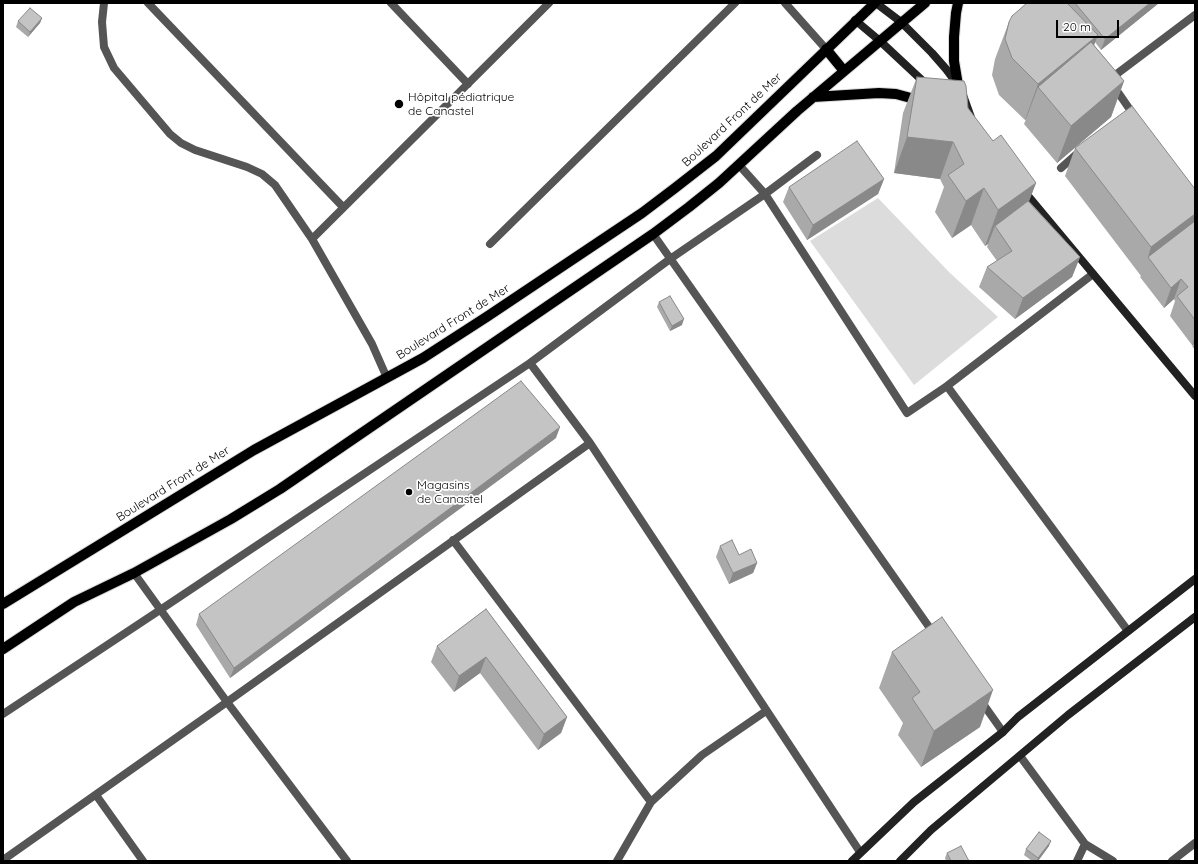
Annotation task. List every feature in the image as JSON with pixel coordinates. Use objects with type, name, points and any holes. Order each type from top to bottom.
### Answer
[{"type":"main road","name":"Boulevard Front de Mer","points":[[3,604],[254,450],[423,358],[642,212],[716,156],[855,20],[875,3]]},
{"type":"main road","points":[[875,3],[901,22],[946,69],[958,85],[965,98],[974,129],[965,122]]},
{"type":"main road","points":[[3,648],[74,602],[134,573],[231,519],[280,489],[653,234],[689,208],[719,183],[813,97],[925,3]]},
{"type":"main road","points":[[958,3],[954,37],[954,61],[958,85]]},
{"type":"main road","points":[[855,20],[904,63],[934,93]]},
{"type":"main road","points":[[826,49],[844,71]]},
{"type":"main road","points":[[813,97],[879,93],[907,96],[929,103]]},
{"type":"main road","points":[[1016,182],[1195,396]]},
{"type":"main road","points":[[852,861],[914,802],[1003,732],[1018,717],[1195,579]]},
{"type":"main road","points":[[900,861],[931,830],[1068,715],[1195,617]]},
{"type":"street","points":[[104,3],[102,22],[104,47],[114,68],[170,134],[181,143],[195,150],[247,166],[262,174],[275,185],[312,239],[372,344],[387,378]]},
{"type":"street","points":[[148,3],[343,207]]},
{"type":"street","points":[[391,3],[468,84]]},
{"type":"street","points":[[312,239],[549,3]]},
{"type":"street","points":[[490,244],[735,3]]},
{"type":"street","points":[[785,3],[826,49]]},
{"type":"street","points":[[1143,126],[1126,110],[1107,77],[1195,15]]},
{"type":"street","points":[[1062,168],[1084,148]]},
{"type":"street","points":[[3,714],[530,362],[670,259],[764,194],[817,155]]},
{"type":"street","points":[[739,165],[764,194],[907,413],[947,386],[1093,274]]},
{"type":"street","points":[[653,234],[938,641]]},
{"type":"street","points":[[530,362],[590,443],[860,852]]},
{"type":"street","points":[[947,386],[1128,631]]},
{"type":"street","points":[[3,860],[590,443]]},
{"type":"street","points":[[453,540],[651,802]]},
{"type":"street","points":[[134,573],[227,702],[347,861]]},
{"type":"street","points":[[975,693],[1003,732]]},
{"type":"street","points":[[617,861],[651,802],[702,755],[766,711]]},
{"type":"street","points":[[1020,756],[1085,844],[1113,861]]},
{"type":"street","points":[[96,795],[143,861]]},
{"type":"street","points":[[1172,861],[1195,843]]},
{"type":"street","points":[[1078,861],[1085,844]]},
{"type":"shaded area","points":[[878,198],[949,272],[998,317],[914,385],[810,241]]},
{"type":"building","points":[[1027,3],[1067,3],[1098,35],[1038,84],[1012,58],[1005,39],[1012,16]]},
{"type":"building","points":[[1075,3],[1150,3],[1105,39]]},
{"type":"building","points":[[30,8],[42,18],[30,32],[18,21]]},
{"type":"building","points":[[1091,42],[1124,81],[1071,126],[1038,87]]},
{"type":"building","points":[[917,77],[964,81],[966,86],[968,108],[993,141],[1001,135],[1036,183],[998,210],[984,188],[966,201],[948,175],[964,164],[953,142],[907,137]]},
{"type":"building","points":[[1132,106],[1195,189],[1195,214],[1151,247],[1075,148]]},
{"type":"building","points":[[857,141],[884,179],[813,225],[789,187]]},
{"type":"building","points":[[1028,201],[1080,257],[1023,298],[987,267],[1012,251],[995,226]]},
{"type":"building","points":[[1195,221],[1195,320],[1177,296],[1188,287],[1181,279],[1171,288],[1148,257]]},
{"type":"building","points":[[670,296],[684,319],[672,326],[659,302]]},
{"type":"building","points":[[521,381],[560,427],[234,668],[199,614]]},
{"type":"building","points":[[732,540],[739,555],[751,549],[757,563],[733,573],[720,546]]},
{"type":"building","points":[[486,609],[567,717],[544,734],[486,657],[459,676],[437,646]]},
{"type":"building","points":[[942,617],[993,690],[934,731],[912,698],[920,692],[892,652]]},
{"type":"building","points":[[1039,832],[1051,841],[1038,858],[1026,849]]},
{"type":"building","points":[[961,846],[969,861],[951,861],[947,853]]},
{"type":"place","name":"Hôpital pédiatrique de Canastel","points":[[399,104]]},
{"type":"place","name":"Magasins de Canastel","points":[[409,492]]}]
